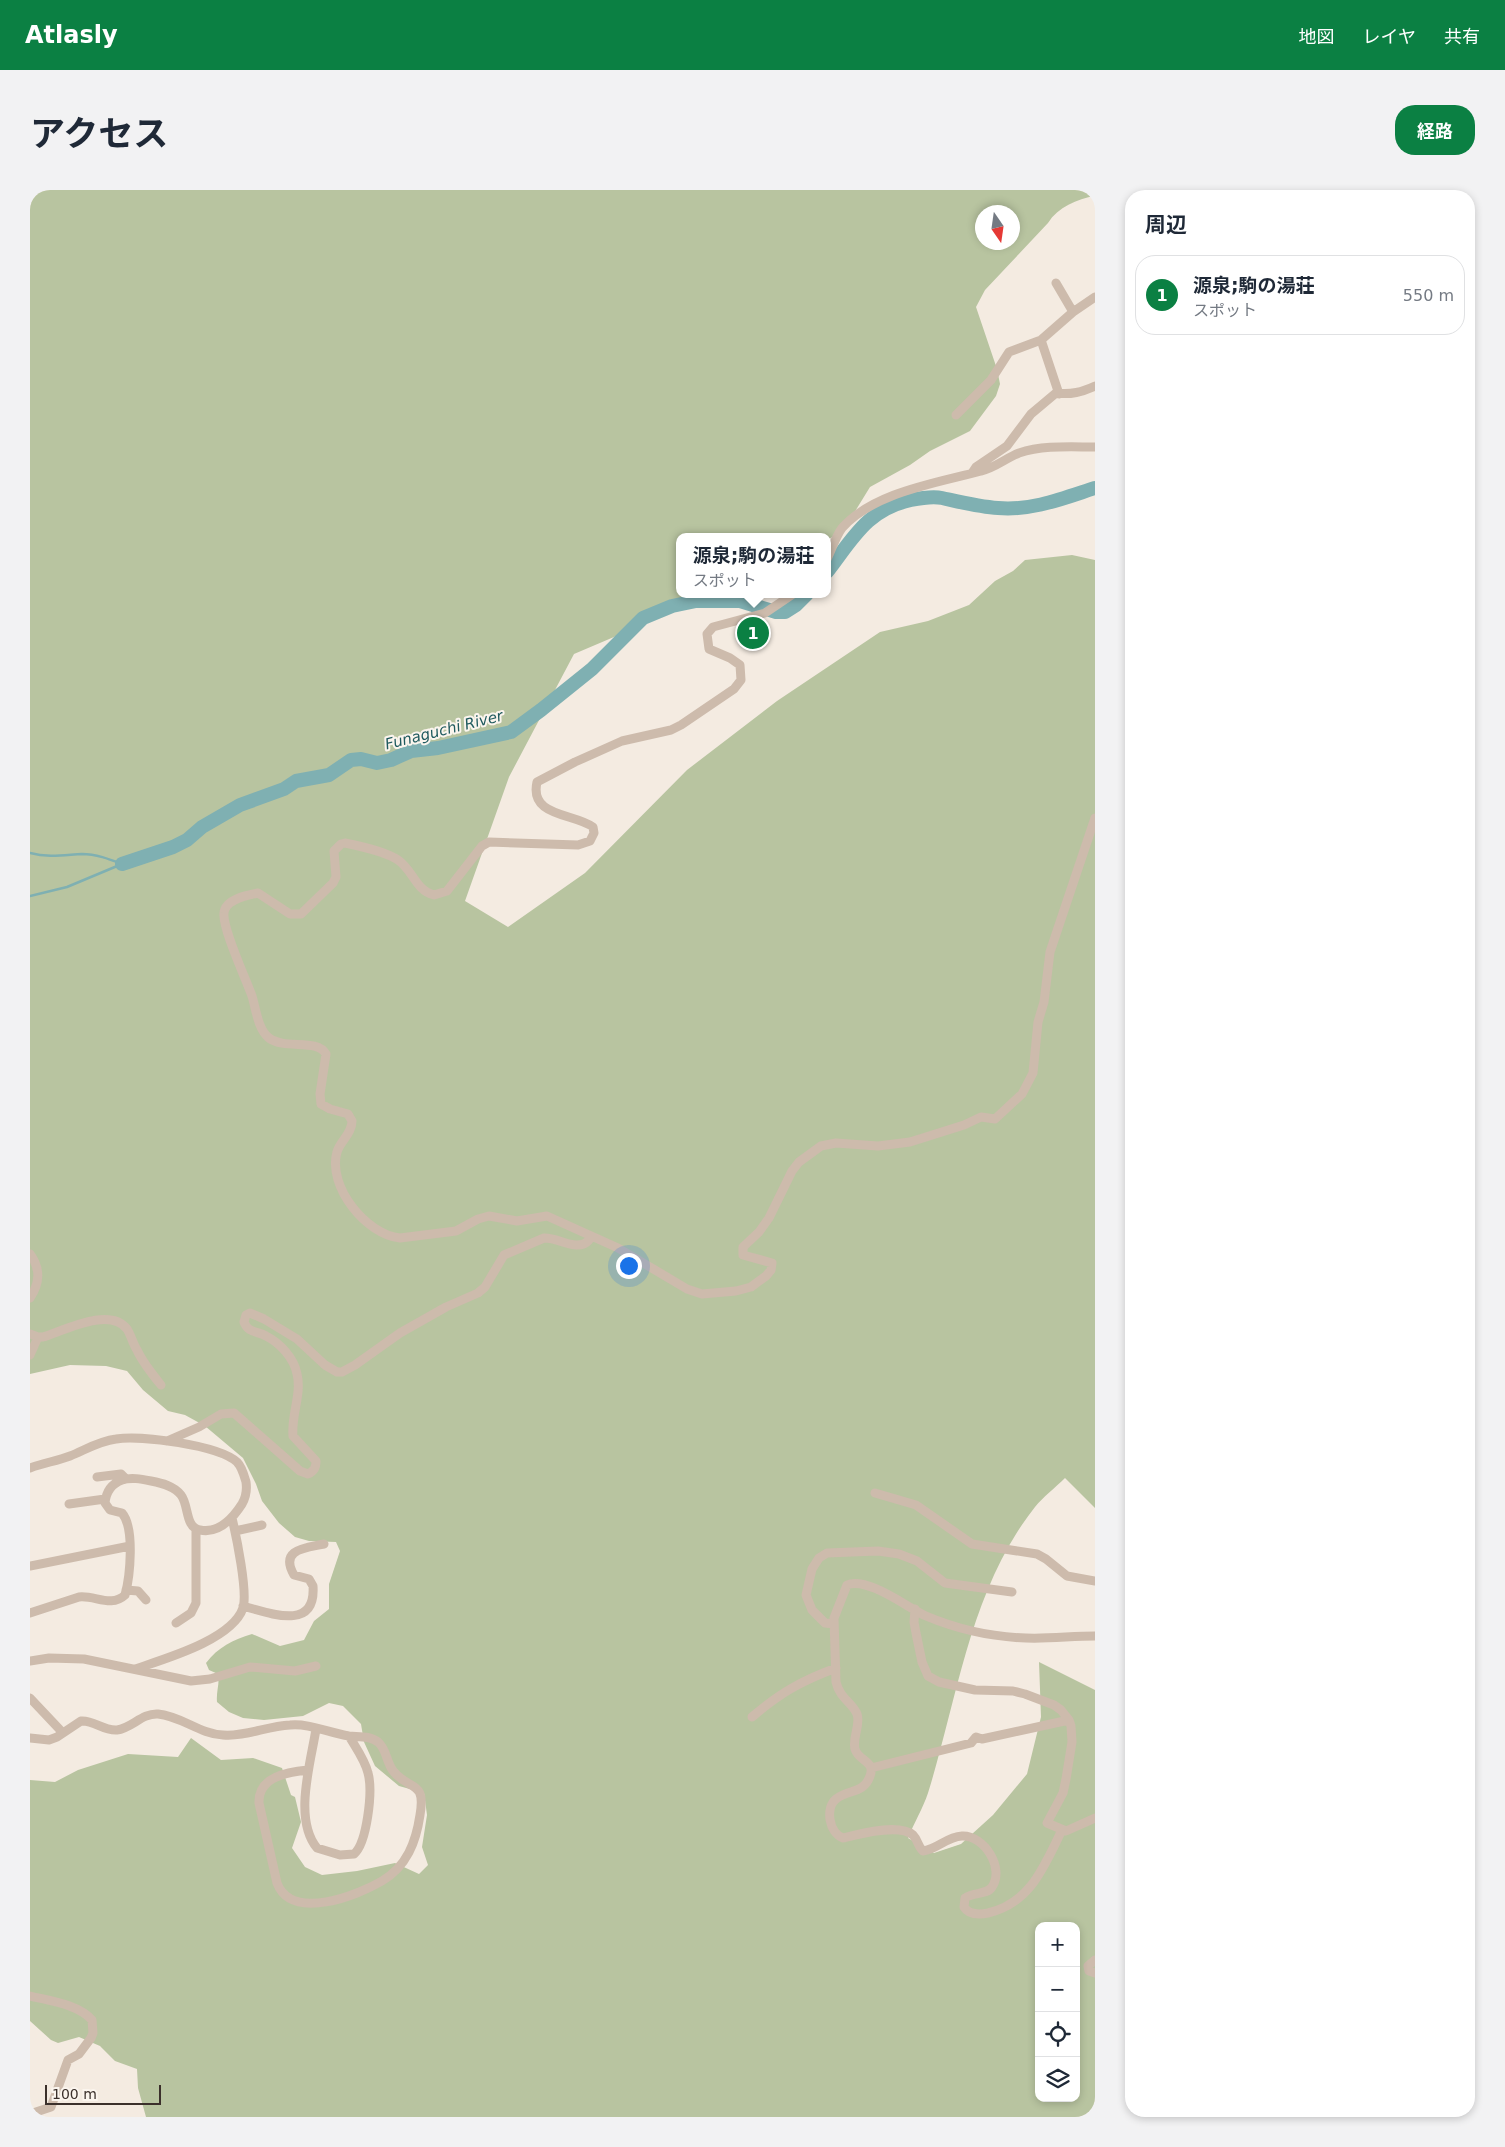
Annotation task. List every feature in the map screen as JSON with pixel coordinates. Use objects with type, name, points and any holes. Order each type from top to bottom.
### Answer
[{"type":"street","points":[[1056,284],[1073,312]]},
{"type":"street","points":[[956,415],[991,380],[1009,352],[1041,340],[1073,312],[1095,297]]},
{"type":"street","points":[[1041,340],[1059,394]]},
{"type":"street","points":[[971,473],[1007,446],[1032,414],[1056,393],[1068,395],[1083,392],[1095,386]]},
{"type":"street","points":[[831,551],[841,530],[864,510],[895,495],[983,471],[1019,454],[1040,449],[1095,447]]},
{"type":"street","points":[[787,598],[765,613],[713,627],[707,634],[709,649],[730,658],[740,665],[741,680],[734,689],[671,730],[622,741],[575,762],[537,782],[536,792],[538,800],[545,808],[593,827],[594,833],[590,841],[578,845],[489,842],[482,846],[447,891],[434,895],[421,889],[399,861],[372,850],[345,843],[341,844],[334,851],[336,877],[333,883],[300,914],[290,914],[258,893],[233,901],[228,905],[224,913],[229,935],[264,1034],[281,1044],[314,1046],[324,1050],[326,1054],[320,1094],[321,1104],[330,1109],[348,1114],[352,1121],[350,1131],[337,1152],[336,1169],[340,1186],[349,1203],[368,1222],[386,1234],[400,1238],[462,1230],[478,1219],[489,1216],[517,1221],[547,1216],[618,1248],[694,1292],[713,1293],[751,1287],[766,1276],[772,1266],[770,1261],[743,1254],[743,1247],[759,1232],[769,1218],[792,1171],[811,1152],[820,1146],[836,1142],[878,1146],[910,1142],[964,1125],[981,1117],[992,1119],[998,1117],[1022,1094],[1033,1073],[1038,1022],[1044,1002],[1050,952],[1095,818]]},
{"type":"street","points":[[167,1441],[199,1427],[221,1414],[234,1413],[300,1471],[308,1474],[315,1469],[316,1461],[293,1436],[298,1381],[293,1362],[280,1347],[266,1336],[248,1329],[244,1322],[246,1314],[256,1315],[264,1319],[297,1339],[325,1365],[337,1372],[342,1372],[400,1333],[446,1307],[478,1293],[485,1287],[499,1261],[511,1252],[550,1237],[572,1245],[584,1245],[589,1240],[589,1236]]},
{"type":"street","points":[[30,1254],[36,1265],[39,1278],[30,1298]]},
{"type":"street","points":[[30,1355],[34,1336],[92,1321],[118,1323],[126,1328],[141,1358],[161,1385]]},
{"type":"street","points":[[30,1468],[117,1438],[167,1441],[222,1453],[239,1463],[246,1480],[244,1501],[232,1518],[219,1528],[196,1529]]},
{"type":"street","points":[[97,1477],[121,1474],[126,1479]]},
{"type":"street","points":[[30,1612],[69,1599],[87,1596],[116,1601],[125,1595],[130,1546],[125,1516],[122,1513],[110,1510],[105,1503],[105,1499],[111,1487],[126,1479],[137,1478],[170,1486],[182,1496],[190,1520],[196,1529],[196,1604],[191,1613],[176,1623]]},
{"type":"street","points":[[875,1493],[916,1506],[972,1544],[1037,1554],[1068,1576],[1095,1581]]},
{"type":"street","points":[[69,1504],[105,1499]]},
{"type":"street","points":[[135,1668],[182,1653],[216,1636],[236,1619],[244,1606],[244,1593],[232,1518]]},
{"type":"street","points":[[235,1531],[262,1525]]},
{"type":"street","points":[[244,1606],[291,1617],[302,1613],[308,1607],[312,1598],[313,1586],[309,1579],[294,1576],[290,1569],[290,1556],[294,1552],[324,1544]]},
{"type":"street","points":[[30,1566],[130,1546]]},
{"type":"street","points":[[834,1624],[825,1622],[812,1610],[806,1595],[812,1569],[819,1558],[828,1553],[878,1551],[899,1554],[917,1561],[945,1583],[1012,1592]]},
{"type":"street","points":[[1062,1830],[1038,1878],[1027,1892],[1002,1909],[985,1914],[974,1914],[967,1911],[964,1906],[965,1898],[970,1894],[988,1892],[995,1881],[995,1868],[992,1856],[988,1850],[972,1838],[965,1836],[953,1837],[930,1850],[924,1851],[911,1834],[902,1830],[883,1831],[842,1838],[836,1836],[831,1828],[830,1816],[833,1802],[836,1798],[859,1790],[866,1785],[870,1778],[871,1768],[865,1759],[858,1755],[855,1749],[857,1714],[838,1691],[834,1624],[836,1609],[847,1585],[858,1583],[934,1619],[960,1628],[1014,1637],[1095,1636]]},
{"type":"street","points":[[126,1590],[138,1591],[146,1600]]},
{"type":"street","points":[[915,1609],[914,1622],[916,1633],[922,1662],[928,1676],[939,1682],[975,1690],[1025,1694],[1054,1705],[1061,1710],[1071,1726],[1072,1742],[1063,1793],[1047,1822],[1062,1830],[1071,1830],[1095,1818]]},
{"type":"street","points":[[30,1661],[44,1658],[84,1659],[191,1681],[210,1680],[250,1667],[295,1672],[316,1666]]},
{"type":"street","points":[[752,1717],[783,1692],[802,1681],[836,1668]]},
{"type":"street","points":[[30,1698],[63,1734]]},
{"type":"street","points":[[30,1738],[49,1740],[63,1734],[81,1721],[93,1723],[102,1728],[116,1730],[157,1714],[187,1723],[211,1734],[224,1736],[291,1724],[348,1736],[366,1737],[380,1743],[394,1772],[413,1784],[420,1794],[421,1806],[413,1845],[394,1874],[363,1890],[318,1904],[289,1898],[282,1892],[277,1883],[259,1803],[259,1791],[266,1782],[275,1778],[297,1771],[308,1770]]},
{"type":"street","points":[[871,1768],[971,1743],[976,1737],[982,1739],[1068,1720]]},
{"type":"street","points":[[316,1729],[308,1770],[306,1818],[314,1844],[317,1848],[330,1853],[354,1854],[361,1847],[365,1835],[369,1781],[366,1766],[348,1736]]},
{"type":"street","points":[[1095,1960],[1088,1966],[1089,1971],[1095,1973]]},
{"type":"street","points":[[30,1996],[62,2004],[82,2012],[92,2020],[93,2033],[84,2049],[68,2060],[51,2107],[30,2114]]},
{"type":"green space","points":[[30,190],[1095,190],[1095,196],[1081,199],[1057,212],[985,290],[976,307],[997,369],[1000,384],[996,396],[970,431],[930,451],[910,465],[870,487],[843,531],[831,538],[831,533],[676,533],[676,598],[706,598],[574,654],[509,777],[465,901],[508,927],[585,873],[687,770],[777,701],[880,632],[928,621],[969,605],[995,581],[1013,571],[1025,560],[1072,555],[1095,560],[1095,1508],[1065,1478],[1035,1507],[1013,1539],[995,1573],[980,1608],[968,1645],[928,1793],[908,1838],[934,1853],[961,1844],[993,1815],[1027,1774],[1041,1717],[1039,1662],[1095,1690],[1095,2117],[146,2117],[138,2088],[137,2069],[115,2061],[100,2046],[79,2037],[58,2043],[51,2040],[30,2021],[30,1780],[55,1782],[78,1770],[128,1754],[178,1757],[191,1738],[221,1760],[253,1758],[282,1768],[291,1795],[295,1797],[301,1822],[292,1848],[305,1867],[322,1875],[357,1871],[395,1863],[419,1874],[428,1865],[422,1847],[427,1815],[424,1793],[399,1786],[375,1766],[364,1742],[361,1724],[343,1706],[329,1703],[303,1716],[264,1720],[243,1718],[229,1712],[217,1702],[218,1674],[209,1670],[206,1663],[221,1648],[252,1634],[280,1646],[304,1640],[314,1621],[329,1609],[329,1584],[340,1551],[336,1542],[309,1541],[295,1537],[279,1523],[262,1501],[243,1458],[205,1426],[185,1415],[168,1411],[143,1390],[127,1371],[106,1366],[70,1365],[30,1374]]},
{"type":"waterway","name":"Funaguchi River","points":[[831,567],[862,527],[872,518],[896,504],[934,497],[991,507],[1023,508],[1060,500],[1095,488]]},
{"type":"waterway","name":"Funaguchi River","points":[[122,864],[173,847],[187,840],[202,827],[240,805],[284,789],[296,781],[329,775],[351,760],[361,759],[377,763],[391,760],[411,751],[438,748],[511,732],[592,669],[643,618],[672,606],[696,601],[740,601],[776,612],[785,612],[803,598]]},
{"type":"waterway","points":[[30,853],[50,856],[87,854],[122,864]]},
{"type":"waterway","points":[[30,896],[67,887],[122,864]]},
{"type":"place","name":"源泉;駒の湯荘","points":[[753,633]]}]
